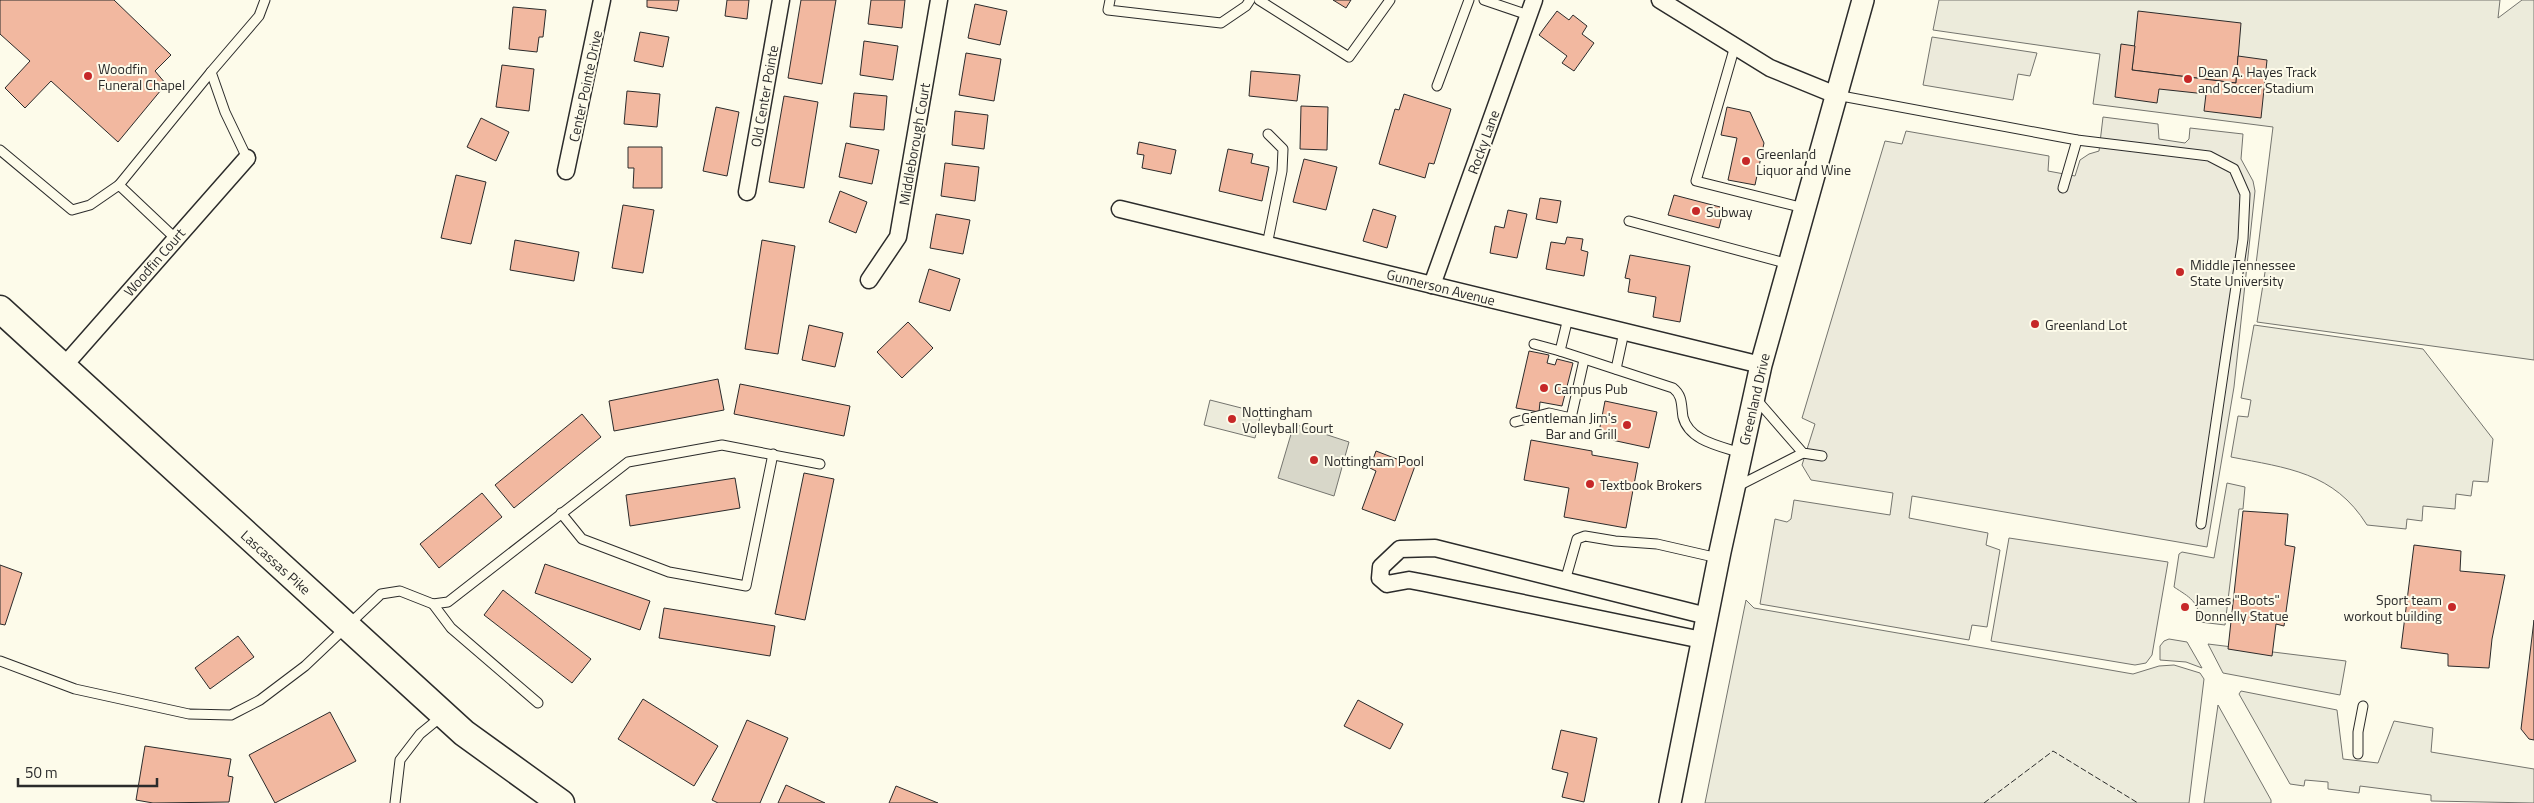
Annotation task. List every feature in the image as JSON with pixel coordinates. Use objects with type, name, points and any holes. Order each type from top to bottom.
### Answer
[{"type":"main road","name":"Lascassas Pike","points":[[0,309],[464,733],[561,803]]},
{"type":"street","name":"Center Pointe Drive","points":[[566,171],[602,0]]},
{"type":"street","name":"Old Center Pointe","points":[[747,192],[781,0]]},
{"type":"street","name":"Middleborough Court","points":[[869,280],[898,237],[939,0]]},
{"type":"street","points":[[1660,0],[1770,68],[1836,95]]},
{"type":"street","name":"Greenland Drive","points":[[1670,803],[1718,558],[1761,365],[1863,0]]},
{"type":"street","name":"Rocky Lane","points":[[1432,285],[1531,8]]},
{"type":"street","name":"Woodfin Court","points":[[63,368],[247,158]]},
{"type":"street","name":"Gunnerson Avenue","points":[[1120,209],[1761,365]]},
{"type":"street","points":[[1702,640],[1409,580],[1387,584],[1380,578],[1381,567],[1400,549],[1435,548],[1707,616]]},
{"type":"lane","points":[[0,150],[72,210],[90,204],[119,185],[259,16],[265,0]]},
{"type":"lane","points":[[1110,0],[1108,10],[1220,23],[1246,6],[1250,0]]},
{"type":"lane","points":[[1259,0],[1349,57],[1390,0]]},
{"type":"lane","points":[[1436,86],[1469,0]]},
{"type":"lane","points":[[1484,0],[1531,8]]},
{"type":"lane","points":[[1735,46],[1696,180],[1804,208]]},
{"type":"lane","points":[[211,72],[225,112],[247,158]]},
{"type":"lane","points":[[1836,95],[2077,140],[2208,156],[2234,170],[2245,194],[2243,239],[2201,524]]},
{"type":"lane","points":[[1267,245],[1282,171],[1283,149],[1268,134]]},
{"type":"lane","points":[[2064,188],[2077,140]]},
{"type":"lane","points":[[119,185],[175,238]]},
{"type":"lane","points":[[1630,221],[1789,264]]},
{"type":"lane","points":[[1560,351],[1568,318]]},
{"type":"lane","points":[[1616,370],[1624,332]]},
{"type":"lane","points":[[1534,344],[1658,382],[1678,392],[1686,427],[1699,438],[1742,453]]},
{"type":"lane","points":[[1515,422],[1549,413],[1570,418],[1584,360]]},
{"type":"lane","points":[[1754,397],[1803,453]]},
{"type":"lane","points":[[0,662],[75,689],[189,714],[231,715],[260,700],[305,666],[381,594],[400,591],[433,604],[448,602],[628,462],[722,445],[820,464]]},
{"type":"lane","points":[[1733,489],[1803,453],[1822,456]]},
{"type":"lane","points":[[561,513],[582,539],[669,572],[746,586],[773,454]]},
{"type":"lane","points":[[1565,581],[1575,545],[1578,539],[1585,536],[1615,541],[1656,544],[1718,558]]},
{"type":"lane","points":[[433,604],[450,628],[538,703]]},
{"type":"lane","points":[[2358,754],[2358,732],[2363,706]]},
{"type":"lane","points":[[395,803],[400,760],[420,734],[443,714]]},
{"type":"shaded area","points":[[1939,0],[2500,0],[2498,18],[2522,0],[2534,0],[2534,360],[2257,322],[2266,266],[2256,264],[2273,127],[2093,104],[2100,54],[1933,30]]},
{"type":"shaded area","points":[[1932,37],[2037,53],[2030,76],[2018,74],[2013,100],[1923,85]]},
{"type":"shaded area","name":"Greenland Lot","points":[[2103,117],[2158,124],[2159,139],[2185,143],[2189,139],[2190,128],[2243,134],[2241,159],[2253,181],[2255,191],[2234,387],[2207,547],[1912,496],[1909,518],[1988,533],[1986,545],[2000,550],[1987,627],[1972,625],[1969,640],[1760,604],[1775,519],[1787,522],[1791,519],[1794,500],[1890,515],[1893,493],[1811,480],[1802,465],[1815,424],[1802,418],[1885,141],[1902,144],[1906,131],[2049,156],[2048,171],[2075,176],[2080,160],[2089,154],[2099,151]]},
{"type":"shaded area","points":[[2254,325],[2423,349],[2493,439],[2488,482],[2473,481],[2471,496],[2456,494],[2455,509],[2423,506],[2422,521],[2407,519],[2406,529],[2367,525],[2354,507],[2340,494],[2308,475],[2290,469],[2231,457],[2238,416],[2248,417],[2251,400],[2241,398]]},
{"type":"shaded area","name":"Nottingham Volleyball Court","points":[[1210,400],[1261,413],[1255,438],[1204,425]]},
{"type":"shaded area","name":"Nottingham Pool","points":[[1294,424],[1349,442],[1334,496],[1278,478]]},
{"type":"shaded area","points":[[2227,483],[2245,487],[2243,509],[2239,509],[2225,625],[2200,622],[2198,609],[2195,604],[2189,597],[2174,587],[2179,554],[2182,552],[2214,558]]},
{"type":"shaded area","points":[[2009,538],[2168,562],[2152,655],[2146,663],[2135,665],[1991,641]]},
{"type":"shaded area","points":[[1746,600],[1754,608],[2133,674],[2159,666],[2174,665],[2200,673],[2204,679],[2189,803],[1705,803]]},
{"type":"shaded area","points":[[2169,639],[2187,642],[2202,668],[2186,662],[2160,660],[2160,646]]},
{"type":"shaded area","points":[[2208,644],[2346,661],[2340,695],[2223,673]]},
{"type":"shaded area","points":[[2241,691],[2337,710],[2343,759],[2378,763],[2394,721],[2433,728],[2431,752],[2534,769],[2534,803],[2431,801],[2431,795],[2360,786],[2359,793],[2328,789],[2328,782],[2305,780],[2304,786],[2290,784],[2239,694]]},
{"type":"shaded area","points":[[2218,705],[2271,800],[2271,803],[2204,803]]},
{"type":"building","name":"Woodfin Funeral Chapel","points":[[0,0],[114,0],[171,55],[155,71],[166,84],[118,142],[51,81],[25,108],[5,88],[30,61],[0,34]]},
{"type":"building","points":[[647,0],[679,0],[677,11],[647,7]]},
{"type":"building","points":[[727,0],[749,0],[747,19],[725,16]]},
{"type":"building","points":[[801,0],[836,0],[822,84],[788,78]]},
{"type":"building","points":[[871,0],[905,0],[902,28],[868,24]]},
{"type":"building","points":[[1333,0],[1351,0],[1346,8]]},
{"type":"building","points":[[975,4],[1007,11],[1000,45],[968,38]]},
{"type":"building","points":[[513,7],[546,10],[543,37],[539,37],[537,52],[509,49]]},
{"type":"building","points":[[1557,11],[1569,20],[1573,15],[1587,26],[1582,34],[1594,43],[1574,71],[1562,63],[1567,56],[1539,35]]},
{"type":"building","points":[[2138,11],[2241,23],[2236,83],[2132,70]]},
{"type":"building","points":[[640,32],[669,37],[663,67],[634,61]]},
{"type":"building","points":[[864,41],[898,46],[893,80],[860,75]]},
{"type":"building","points":[[2121,44],[2135,46],[2132,70],[2236,83],[2238,56],[2267,60],[2261,118],[2204,111],[2206,94],[2159,89],[2157,103],[2115,97]]},
{"type":"building","points":[[966,53],[1001,59],[994,101],[959,95]]},
{"type":"building","points":[[502,65],[534,69],[529,111],[496,107]]},
{"type":"building","points":[[1251,71],[1300,75],[1297,101],[1249,96]]},
{"type":"building","points":[[627,91],[660,94],[657,127],[624,124]]},
{"type":"building","points":[[854,93],[887,96],[884,130],[850,127]]},
{"type":"building","points":[[1404,94],[1451,109],[1434,164],[1429,163],[1425,178],[1379,164],[1395,109],[1399,110]]},
{"type":"building","points":[[784,96],[818,102],[804,188],[769,182]]},
{"type":"building","points":[[1301,106],[1328,107],[1327,150],[1300,149]]},
{"type":"building","points":[[716,107],[739,112],[727,176],[703,171]]},
{"type":"building","name":"Greenland Liquor and Wine","points":[[1727,107],[1750,112],[1764,143],[1755,185],[1728,180],[1737,138],[1721,135]]},
{"type":"building","points":[[955,111],[988,115],[984,149],[952,145]]},
{"type":"building","points":[[481,118],[509,132],[496,161],[467,147]]},
{"type":"building","points":[[1139,142],[1176,150],[1171,174],[1142,168],[1144,155],[1137,154]]},
{"type":"building","points":[[846,143],[879,150],[872,184],[839,177]]},
{"type":"building","points":[[628,147],[662,147],[662,188],[633,188],[634,168],[628,168]]},
{"type":"building","points":[[1228,149],[1253,154],[1251,163],[1269,167],[1262,201],[1219,191]]},
{"type":"building","points":[[1304,159],[1337,167],[1326,210],[1293,202]]},
{"type":"building","points":[[945,163],[979,167],[975,201],[941,196]]},
{"type":"building","points":[[456,175],[486,182],[471,244],[441,238]]},
{"type":"building","points":[[840,191],[867,202],[856,233],[829,222]]},
{"type":"building","name":"Subway","points":[[1674,195],[1724,208],[1719,228],[1668,215]]},
{"type":"building","points":[[1540,198],[1561,201],[1557,223],[1536,219]]},
{"type":"building","points":[[623,205],[654,210],[643,273],[612,268]]},
{"type":"building","points":[[1373,209],[1396,216],[1387,248],[1363,241]]},
{"type":"building","points":[[1508,210],[1527,214],[1517,258],[1490,253],[1495,226],[1504,228]]},
{"type":"building","points":[[936,214],[970,220],[963,254],[930,248]]},
{"type":"building","points":[[1567,237],[1583,239],[1581,250],[1588,252],[1584,276],[1546,269],[1551,242],[1565,244]]},
{"type":"building","points":[[515,240],[579,252],[574,281],[510,270]]},
{"type":"building","points":[[762,240],[795,246],[778,354],[745,349]]},
{"type":"building","points":[[1630,255],[1690,266],[1680,322],[1653,317],[1656,297],[1628,292],[1630,279],[1625,278]]},
{"type":"building","points":[[929,269],[960,279],[950,311],[919,302]]},
{"type":"building","points":[[908,322],[933,348],[902,378],[877,352]]},
{"type":"building","points":[[809,325],[843,333],[835,367],[802,360]]},
{"type":"building","name":"Campus Pub","points":[[1529,351],[1549,355],[1547,363],[1555,365],[1557,359],[1573,363],[1562,406],[1540,402],[1539,412],[1516,408]]},
{"type":"building","points":[[718,379],[724,410],[614,431],[609,401]]},
{"type":"building","points":[[740,384],[850,406],[844,436],[734,414]]},
{"type":"building","name":"Gentleman Jim's Bar and Grill","points":[[1605,401],[1657,412],[1649,448],[1598,437]]},
{"type":"building","points":[[582,414],[601,437],[514,508],[495,485]]},
{"type":"building","name":"Textbook Brokers","points":[[1531,440],[1592,451],[1592,455],[1638,463],[1626,528],[1564,517],[1569,488],[1524,480]]},
{"type":"building","points":[[1376,451],[1415,466],[1395,521],[1362,509],[1376,471],[1370,468]]},
{"type":"building","points":[[804,473],[834,479],[805,620],[775,614]]},
{"type":"building","points":[[735,478],[740,508],[630,526],[626,495]]},
{"type":"building","points":[[482,493],[502,517],[439,568],[420,544]]},
{"type":"building","points":[[2243,511],[2288,514],[2285,545],[2295,547],[2284,626],[2276,624],[2272,656],[2228,649]]},
{"type":"building","name":"Sport team workout building","points":[[2414,545],[2461,551],[2460,571],[2505,575],[2492,639],[2489,668],[2448,666],[2448,654],[2401,648]]},
{"type":"building","points":[[545,564],[650,601],[640,630],[535,593]]},
{"type":"building","points":[[0,565],[22,573],[5,625],[0,624]]},
{"type":"building","points":[[503,590],[591,659],[572,683],[484,615]]},
{"type":"building","points":[[664,608],[775,626],[770,656],[659,638]]},
{"type":"building","points":[[2534,620],[2534,740],[2529,739],[2521,729]]},
{"type":"building","points":[[238,636],[254,657],[210,689],[195,668]]},
{"type":"building","points":[[643,699],[718,746],[694,786],[618,739]]},
{"type":"building","points":[[1358,700],[1403,724],[1390,749],[1344,726]]},
{"type":"building","points":[[330,712],[356,761],[275,803],[249,755]]},
{"type":"building","points":[[747,720],[788,738],[760,803],[718,803],[712,800]]},
{"type":"building","points":[[1561,730],[1597,738],[1584,802],[1562,797],[1568,773],[1552,769]]},
{"type":"building","points":[[145,746],[231,759],[228,776],[233,777],[229,802],[153,803],[136,800]]},
{"type":"building","points":[[786,785],[825,803],[778,803]]},
{"type":"building","points":[[896,786],[938,803],[889,803]]},
{"type":"fence","points":[[1984,803],[2053,751],[2138,803]]},
{"type":"place","name":"Woodfin Funeral Chapel","points":[[88,76]]},
{"type":"place","name":"Dean A. Hayes Track and Soccer Stadium","points":[[2188,79]]},
{"type":"place","name":"Greenland Liquor and Wine","points":[[1746,161]]},
{"type":"place","name":"Subway","points":[[1696,211]]},
{"type":"place","name":"Middle Tennessee State University","points":[[2180,272]]},
{"type":"place","name":"Greenland Lot","points":[[2035,324]]},
{"type":"place","name":"Campus Pub","points":[[1544,388]]},
{"type":"place","name":"Nottingham Volleyball Court","points":[[1232,419]]},
{"type":"place","name":"Gentleman Jim's Bar and Grill","points":[[1627,425]]},
{"type":"place","name":"Nottingham Pool","points":[[1314,460]]},
{"type":"place","name":"Textbook Brokers","points":[[1590,484]]},
{"type":"place","name":"James \"Boots\" Donnelly Statue","points":[[2185,607]]},
{"type":"place","name":"Sport team workout building","points":[[2452,607]]}]
